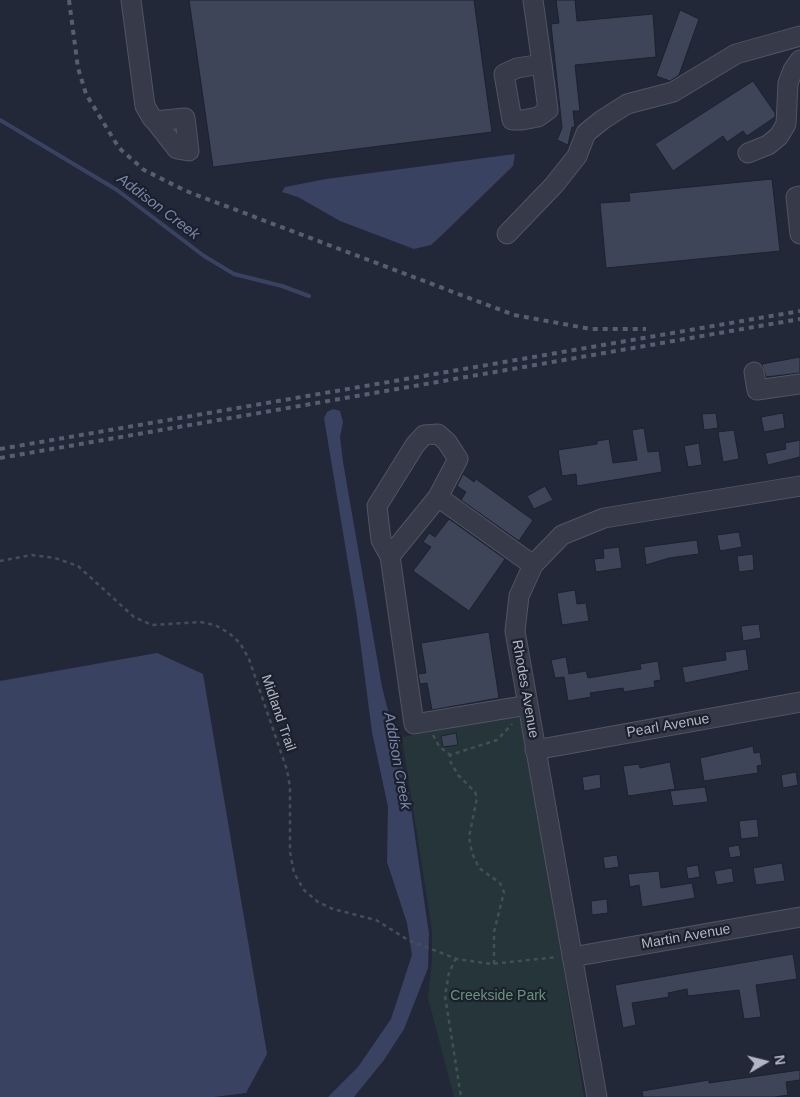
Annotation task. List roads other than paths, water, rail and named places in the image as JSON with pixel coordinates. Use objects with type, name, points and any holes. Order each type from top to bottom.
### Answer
[{"type":"street","points":[[131,0],[145,106],[155,121]]},
{"type":"street","points":[[533,0],[542,64]]},
{"type":"street","points":[[507,234],[560,178],[577,156],[586,133],[602,120],[627,104],[673,92],[736,54],[800,36]]},
{"type":"street","points":[[748,153],[768,145],[779,136],[786,124],[788,83],[792,70],[800,60]]},
{"type":"street","points":[[800,196],[796,197],[800,234]]},
{"type":"street","points":[[754,372],[757,390],[800,384]]},
{"type":"street","points":[[390,556],[438,497],[458,459],[447,442],[438,434],[424,435],[415,445],[377,506],[382,540],[390,556],[414,724],[522,706]]},
{"type":"street","name":"Rhodes Avenue","points":[[597,1097],[535,750],[522,706],[515,630],[519,596],[533,565],[562,535],[604,518],[800,486]]},
{"type":"street","points":[[438,497],[533,565]]},
{"type":"street","name":"Pearl Avenue","points":[[535,750],[800,702]]},
{"type":"street","name":"Martin Avenue","points":[[572,956],[800,917]]},
{"type":"water","points":[[515,154],[513,166],[443,234],[431,245],[414,249],[340,221],[298,197],[282,192],[285,187],[326,179]]},
{"type":"water","points":[[333,409],[340,411],[343,422],[340,437],[343,462],[382,687],[409,795],[429,934],[428,968],[404,1029],[384,1060],[354,1097],[328,1097],[358,1067],[391,1019],[412,955],[407,923],[387,862],[388,807],[372,732],[357,617],[324,418],[327,412]]},
{"type":"water","points":[[157,653],[203,674],[267,1054],[246,1093],[214,1097],[0,1097],[0,681]]},
{"type":"waterway","name":"Addison Creek","points":[[0,120],[117,190],[204,256],[234,274],[282,286],[309,296]]},
{"type":"railway","points":[[69,0],[78,68],[86,94],[119,148],[144,170],[186,191],[514,315],[591,329],[646,329]]},
{"type":"railway","points":[[0,449],[800,311]]},
{"type":"railway","points":[[0,458],[800,319]]},
{"type":"park label","name":"Creekside Park","points":[[498,996]]}]
